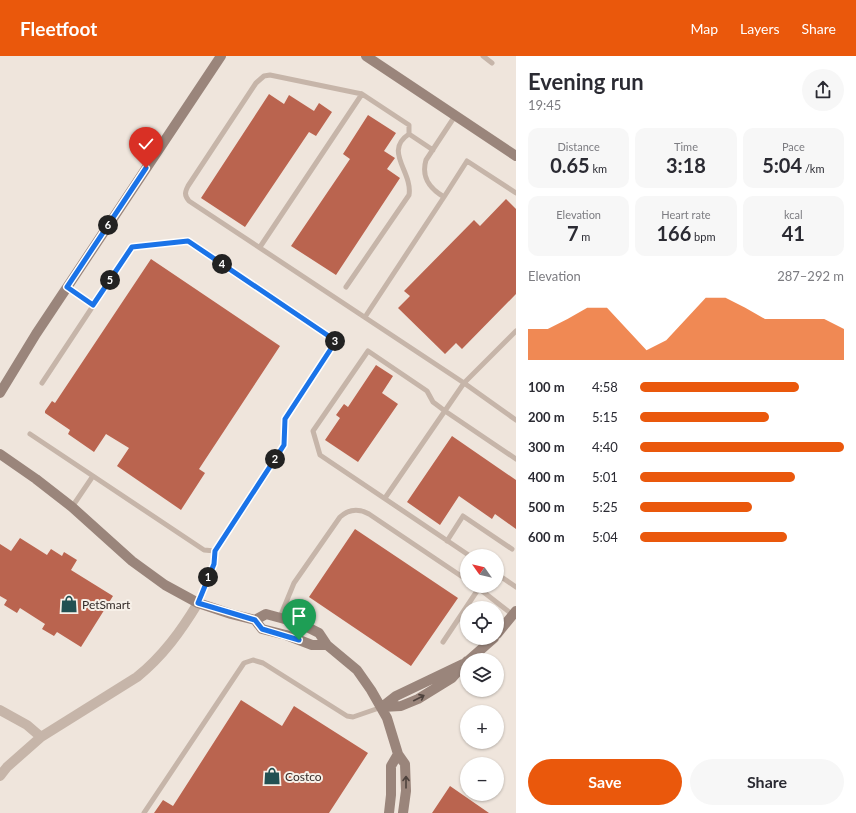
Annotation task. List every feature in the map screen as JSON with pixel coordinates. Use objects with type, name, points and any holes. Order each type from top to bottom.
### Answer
[{"type":"street","points":[[0,393],[67,287],[221,56]]},
{"type":"street","points":[[366,56],[516,156]]},
{"type":"street","points":[[0,454],[36,479],[72,507],[143,570],[165,585],[198,603],[255,620],[262,629],[286,635],[312,645],[327,645]]},
{"type":"street","points":[[0,776],[7,767],[41,737],[137,677],[152,665],[176,638],[198,603]]},
{"type":"street","points":[[504,625],[514,613]]},
{"type":"street","points":[[255,620],[266,614],[299,623],[319,633],[327,645],[357,670],[382,707],[391,728],[398,754],[405,764],[406,791],[403,813]]},
{"type":"street","points":[[477,653],[486,645]]},
{"type":"street","points":[[382,707],[401,706],[418,699],[452,678],[460,669]]},
{"type":"street","points":[[0,710],[27,725],[41,737]]},
{"type":"street","points":[[389,813],[391,795],[391,766],[398,754]]},
{"type":"lane","points":[[482,56],[492,63]]},
{"type":"lane","points":[[409,134],[409,125],[362,94],[270,75],[264,76],[256,83],[185,192],[186,196],[189,201],[464,382],[516,420]]},
{"type":"lane","points":[[260,248],[362,94]]},
{"type":"lane","points":[[444,197],[434,191],[428,184],[425,177],[424,167],[426,160],[455,116]]},
{"type":"lane","points":[[409,134],[433,150]]},
{"type":"lane","points":[[346,287],[409,194],[410,188],[398,154],[398,146],[402,139],[409,134]]},
{"type":"lane","points":[[365,317],[467,161],[516,193]]},
{"type":"lane","points":[[42,383],[132,247],[188,241],[336,341],[285,419],[284,445],[215,551],[214,564],[198,603]]},
{"type":"lane","points":[[67,287],[93,305]]},
{"type":"lane","points":[[385,498],[464,382],[516,331]]},
{"type":"lane","points":[[460,549],[320,455],[314,431],[368,351],[427,391],[433,402],[445,411],[516,459]]},
{"type":"lane","points":[[30,434],[204,550],[215,551]]},
{"type":"lane","points":[[72,507],[93,476]]},
{"type":"lane","points":[[280,617],[294,583],[340,517],[350,510],[363,510],[460,575]]},
{"type":"lane","points":[[447,541],[464,516],[512,549]]},
{"type":"lane","points":[[504,579],[516,587]]},
{"type":"lane","points":[[443,642],[473,593]]},
{"type":"lane","points":[[486,593],[514,613]]},
{"type":"lane","points":[[144,813],[244,663],[253,660],[263,662],[346,716],[353,717],[382,707]]},
{"type":"building","points":[[269,94],[284,104],[289,95],[314,111],[319,103],[332,112],[316,136],[309,132],[245,227],[201,198]]},
{"type":"building","points":[[368,115],[396,133],[384,151],[395,158],[387,169],[400,178],[336,275],[291,246],[350,159],[343,154]]},
{"type":"building","points":[[506,199],[516,209],[516,294],[462,349],[456,343],[445,354],[398,308],[410,296],[404,291],[474,220],[480,226]]},
{"type":"building","points":[[151,259],[280,346],[199,469],[205,473],[181,510],[117,466],[129,448],[106,434],[94,452],[68,434],[70,430],[45,413],[52,401],[55,403]]},
{"type":"building","points":[[376,365],[393,376],[382,393],[398,404],[358,462],[325,440],[340,418],[336,415],[344,404],[348,407]]},
{"type":"building","points":[[452,436],[516,480],[516,529],[495,514],[492,519],[459,496],[440,525],[407,502]]},
{"type":"building","points":[[355,529],[458,598],[411,666],[309,597]]},
{"type":"building","points":[[20,538],[47,555],[51,549],[62,556],[64,552],[77,560],[71,570],[113,596],[81,647],[57,632],[54,636],[42,629],[45,624],[20,608],[17,613],[4,605],[7,600],[0,596],[0,544],[11,551]]},
{"type":"building","name":"Costco","points":[[241,700],[282,726],[294,706],[368,753],[329,813],[154,813],[163,800],[173,806]]},
{"type":"building","points":[[450,786],[460,793],[460,801],[472,801],[489,813],[432,813]]},
{"type":"place","name":"PetSmart","points":[[69,604]]},
{"type":"place","name":"Costco","points":[[272,776]]},
{"type":"route","points":[[146,168],[67,287],[93,305],[132,247],[188,241],[336,341],[285,419],[284,445],[215,551],[214,564],[198,603],[255,620],[262,629],[299,640]]}]
